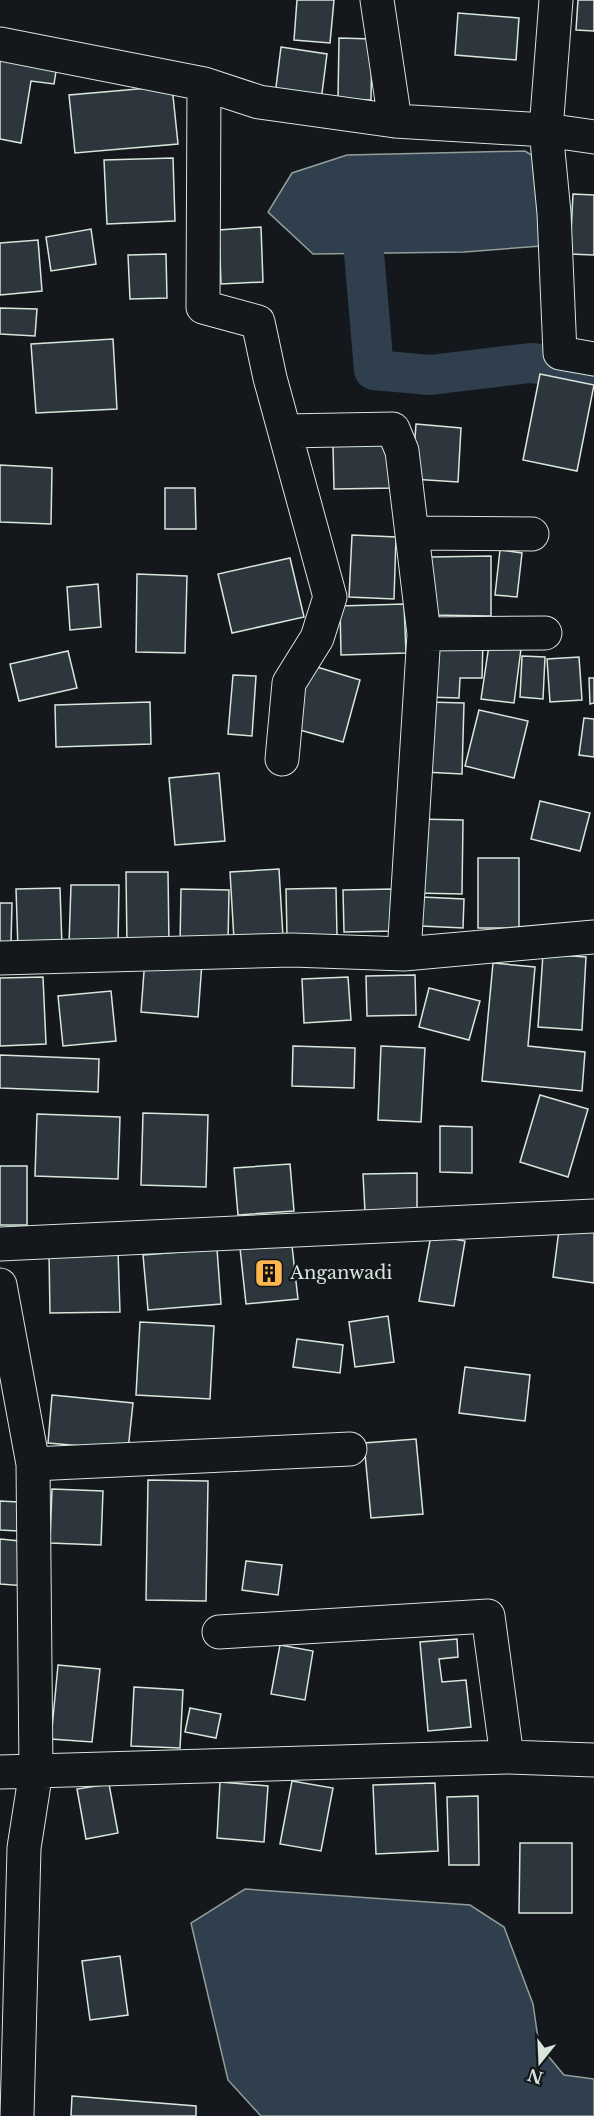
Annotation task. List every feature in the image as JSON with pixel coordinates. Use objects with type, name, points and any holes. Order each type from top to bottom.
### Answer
[{"type":"street","points":[[377,0],[395,121]]},
{"type":"street","points":[[556,0],[546,130],[554,213],[560,353],[594,359]]},
{"type":"street","points":[[0,44],[204,84],[259,102],[395,121],[546,130],[594,137]]},
{"type":"street","points":[[204,84],[203,307],[258,322],[270,378],[330,597],[317,638],[289,683],[282,759]]},
{"type":"street","points":[[285,431],[393,429],[402,451],[423,634],[404,954]]},
{"type":"street","points":[[412,533],[532,534]]},
{"type":"street","points":[[423,634],[545,633]]},
{"type":"street","points":[[0,958],[292,950],[404,954],[594,937]]},
{"type":"street","points":[[0,1244],[594,1216]]},
{"type":"street","points":[[0,1285],[33,1464],[36,1770],[24,1848],[17,2116]]},
{"type":"street","points":[[33,1464],[350,1449]]},
{"type":"street","points":[[219,1632],[488,1616],[507,1757]]},
{"type":"street","points":[[0,1772],[507,1757],[594,1760]]},
{"type":"water","points":[[525,151],[541,161],[541,246],[464,252],[313,254],[268,212],[292,173],[347,155]]},
{"type":"water","points":[[245,1889],[470,1905],[504,1927],[533,2004],[539,2045],[564,2075],[594,2079],[594,2116],[261,2116],[228,2080],[191,1923]]},
{"type":"building","points":[[297,0],[334,0],[330,43],[294,40]]},
{"type":"building","points":[[578,0],[594,0],[594,31],[576,30]]},
{"type":"building","points":[[458,13],[519,18],[516,60],[455,55]]},
{"type":"building","points":[[339,38],[372,39],[371,100],[338,99]]},
{"type":"building","points":[[281,47],[327,54],[321,101],[275,95]]},
{"type":"building","points":[[0,57],[57,65],[54,84],[31,81],[21,143],[0,139]]},
{"type":"building","points":[[172,86],[178,144],[75,153],[69,95]]},
{"type":"building","points":[[173,158],[175,221],[107,224],[104,160]]},
{"type":"building","points":[[573,194],[594,195],[594,255],[570,254]]},
{"type":"building","points":[[261,227],[263,282],[221,284],[219,230]]},
{"type":"building","points":[[91,229],[96,264],[51,271],[46,237]]},
{"type":"building","points":[[38,240],[42,291],[0,295],[0,243]]},
{"type":"building","points":[[166,254],[167,298],[130,299],[128,255]]},
{"type":"building","points":[[0,308],[37,309],[35,336],[0,334]]},
{"type":"building","points":[[113,339],[117,409],[36,413],[31,344]]},
{"type":"building","points":[[540,374],[594,385],[577,471],[523,460]]},
{"type":"building","points":[[416,424],[461,428],[458,482],[412,479]]},
{"type":"building","points":[[393,444],[394,488],[334,489],[333,446]]},
{"type":"building","points":[[0,465],[52,468],[51,524],[0,522]]},
{"type":"building","points":[[165,488],[195,488],[196,529],[165,529]]},
{"type":"building","points":[[352,535],[396,537],[394,599],[349,597]]},
{"type":"building","points":[[500,550],[522,553],[517,597],[495,595]]},
{"type":"building","points":[[491,556],[491,616],[431,615],[431,557]]},
{"type":"building","points":[[290,558],[304,617],[232,633],[218,574]]},
{"type":"building","points":[[137,574],[187,576],[185,653],[136,652]]},
{"type":"building","points":[[98,584],[101,627],[70,630],[67,587]]},
{"type":"building","points":[[404,604],[406,653],[341,655],[340,606]]},
{"type":"building","points":[[427,637],[483,639],[482,678],[460,678],[459,698],[426,697]]},
{"type":"building","points":[[489,645],[521,649],[514,703],[481,699]]},
{"type":"building","points":[[68,651],[77,688],[19,701],[10,664]]},
{"type":"building","points":[[522,656],[545,657],[543,699],[520,697]]},
{"type":"building","points":[[579,657],[582,700],[550,702],[547,659]]},
{"type":"building","points":[[307,664],[360,680],[343,742],[289,727]]},
{"type":"building","points":[[233,675],[256,676],[252,736],[228,734]]},
{"type":"building","points":[[589,678],[594,678],[594,703],[590,704]]},
{"type":"building","points":[[150,702],[151,744],[56,747],[55,705]]},
{"type":"building","points":[[426,702],[464,703],[462,774],[424,772]]},
{"type":"building","points":[[479,710],[528,721],[514,778],[465,766]]},
{"type":"building","points":[[584,718],[594,719],[594,757],[579,755]]},
{"type":"building","points":[[219,773],[225,841],[175,845],[169,778]]},
{"type":"building","points":[[540,801],[590,813],[580,851],[531,839]]},
{"type":"building","points":[[418,819],[463,820],[462,894],[416,893]]},
{"type":"building","points":[[478,858],[519,858],[519,928],[478,928]]},
{"type":"building","points":[[279,869],[283,937],[234,940],[230,872]]},
{"type":"building","points":[[126,872],[168,872],[169,946],[127,946]]},
{"type":"building","points":[[71,885],[119,885],[118,945],[69,944]]},
{"type":"building","points":[[60,888],[62,947],[18,949],[16,889]]},
{"type":"building","points":[[336,888],[337,936],[287,937],[286,889]]},
{"type":"building","points":[[181,889],[229,890],[228,944],[180,944]]},
{"type":"building","points":[[393,889],[395,931],[344,932],[343,890]]},
{"type":"building","points":[[422,897],[464,899],[463,928],[421,926]]},
{"type":"building","points":[[0,903],[12,903],[11,942],[0,942]]},
{"type":"building","points":[[543,954],[586,957],[582,1030],[538,1027]]},
{"type":"building","points":[[145,958],[202,962],[198,1017],[141,1012]]},
{"type":"building","points":[[493,963],[535,967],[528,1046],[585,1052],[582,1091],[482,1081]]},
{"type":"building","points":[[415,975],[416,1015],[367,1016],[366,976]]},
{"type":"building","points":[[43,977],[46,1044],[0,1046],[0,978]]},
{"type":"building","points":[[348,977],[351,1020],[304,1023],[302,979]]},
{"type":"building","points":[[429,988],[480,1001],[469,1040],[419,1027]]},
{"type":"building","points":[[111,991],[116,1041],[63,1046],[58,996]]},
{"type":"building","points":[[293,1046],[355,1048],[354,1088],[292,1086]]},
{"type":"building","points":[[381,1046],[425,1048],[421,1122],[378,1120]]},
{"type":"building","points":[[0,1055],[99,1059],[98,1092],[0,1088]]},
{"type":"building","points":[[540,1095],[588,1109],[568,1177],[520,1162]]},
{"type":"building","points":[[143,1113],[208,1115],[206,1187],[141,1185]]},
{"type":"building","points":[[37,1114],[120,1117],[118,1179],[35,1176]]},
{"type":"building","points":[[440,1126],[472,1127],[472,1173],[440,1172]]},
{"type":"building","points":[[290,1164],[294,1211],[238,1215],[234,1168]]},
{"type":"building","points":[[0,1166],[27,1166],[27,1225],[0,1225]]},
{"type":"building","points":[[417,1173],[417,1211],[365,1212],[363,1174]]},
{"type":"building","points":[[560,1222],[594,1227],[594,1283],[553,1277]]},
{"type":"building","points":[[431,1235],[465,1241],[454,1306],[419,1301]]},
{"type":"building","name":"Anganwadi","points":[[292,1246],[298,1299],[246,1304],[240,1248]]},
{"type":"building","points":[[217,1249],[221,1304],[148,1310],[143,1255]]},
{"type":"building","points":[[118,1251],[120,1312],[50,1313],[49,1253]]},
{"type":"building","points":[[388,1316],[394,1362],[355,1367],[349,1322]]},
{"type":"building","points":[[140,1322],[214,1326],[210,1399],[136,1395]]},
{"type":"building","points":[[297,1339],[343,1345],[340,1373],[293,1367]]},
{"type":"building","points":[[465,1367],[530,1375],[525,1421],[459,1413]]},
{"type":"building","points":[[52,1395],[133,1403],[128,1450],[48,1443]]},
{"type":"building","points":[[416,1439],[423,1514],[371,1518],[364,1443]]},
{"type":"building","points":[[148,1480],[208,1481],[206,1601],[146,1600]]},
{"type":"building","points":[[52,1489],[103,1491],[101,1545],[50,1543]]},
{"type":"building","points":[[0,1501],[18,1502],[18,1531],[0,1530]]},
{"type":"building","points":[[0,1539],[30,1542],[26,1586],[0,1584]]},
{"type":"building","points":[[246,1561],[282,1565],[278,1595],[242,1590]]},
{"type":"building","points":[[457,1639],[458,1657],[439,1659],[442,1682],[466,1680],[471,1727],[428,1731],[420,1642]]},
{"type":"building","points":[[280,1645],[313,1651],[305,1700],[271,1694]]},
{"type":"building","points":[[58,1665],[100,1669],[92,1742],[51,1739]]},
{"type":"building","points":[[134,1687],[183,1690],[180,1748],[131,1746]]},
{"type":"building","points":[[190,1708],[221,1714],[216,1738],[185,1732]]},
{"type":"building","points":[[292,1781],[333,1788],[321,1851],[280,1844]]},
{"type":"building","points":[[220,1782],[268,1786],[264,1842],[217,1838]]},
{"type":"building","points":[[435,1783],[438,1851],[376,1854],[373,1785]]},
{"type":"building","points":[[109,1784],[118,1833],[86,1839],[77,1789]]},
{"type":"building","points":[[478,1796],[479,1865],[449,1865],[447,1797]]},
{"type":"building","points":[[520,1843],[572,1843],[572,1913],[519,1913]]},
{"type":"building","points":[[120,1956],[128,2015],[90,2020],[82,1961]]},
{"type":"building","points":[[72,2096],[196,2106],[196,2116],[71,2116]]},
{"type":"waterway","points":[[364,253],[374,370],[430,375],[530,363],[594,369]]},
{"type":"place","name":"Anganwadi","points":[[269,1273]]}]
